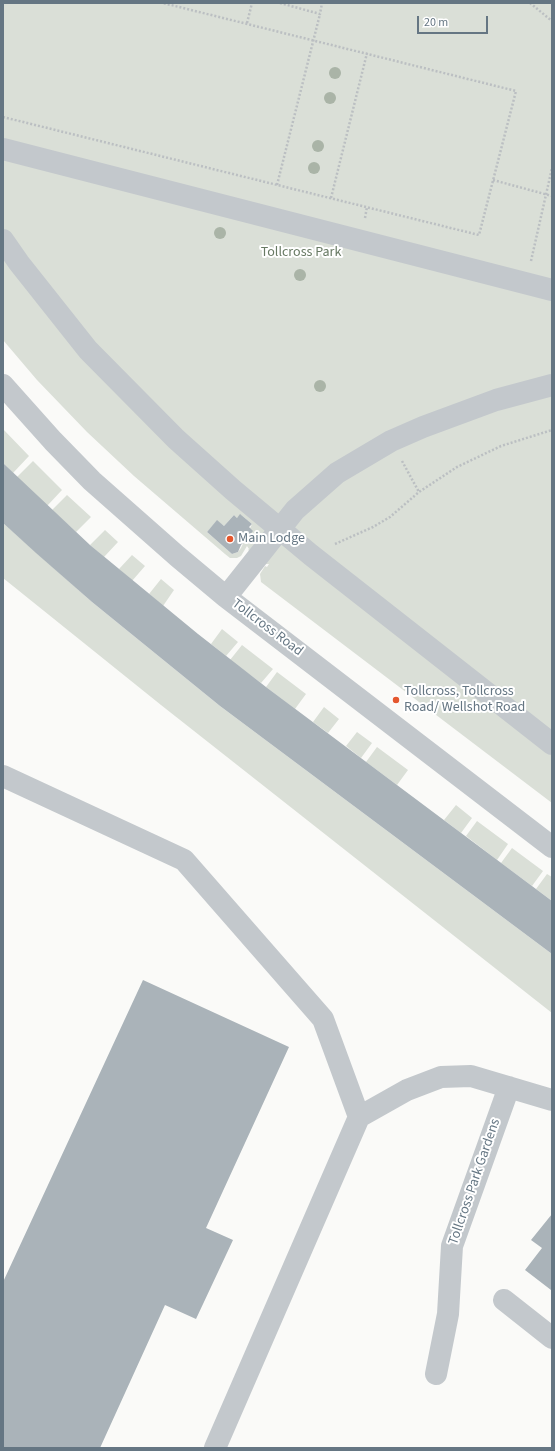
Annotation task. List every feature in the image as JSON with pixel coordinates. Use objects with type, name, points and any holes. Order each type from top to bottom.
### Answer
[{"type":"street","points":[[3,149],[552,290]]},
{"type":"street","points":[[3,240],[55,310],[88,350],[176,439],[311,555],[552,744]]},
{"type":"street","name":"Tollcross Road","points":[[3,385],[53,441],[92,481],[129,515],[226,597],[552,847]]},
{"type":"street","points":[[226,597],[295,510],[337,473],[391,441],[461,412],[552,385]]},
{"type":"street","points":[[3,776],[184,860],[323,1019],[359,1117]]},
{"type":"street","points":[[215,1448],[359,1117],[407,1090],[440,1077],[471,1076],[552,1100]]},
{"type":"street","name":"Tollcross Park Gardens","points":[[436,1374],[448,1314],[452,1246],[509,1087]]},
{"type":"street","points":[[504,1300],[552,1338]]},
{"type":"path","points":[[3,117],[479,235],[516,91],[313,39],[163,3]]},
{"type":"path","points":[[247,23],[252,3]]},
{"type":"path","points":[[280,3],[320,14]]},
{"type":"path","points":[[278,185],[322,3]]},
{"type":"path","points":[[530,3],[552,21]]},
{"type":"path","points":[[331,198],[367,53]]},
{"type":"path","points":[[525,283],[552,168]]},
{"type":"path","points":[[493,180],[552,196]]},
{"type":"path","points":[[311,555],[373,527],[390,517],[419,492],[439,478],[477,457],[501,446],[552,430]]},
{"type":"path","points":[[391,441],[419,492]]},
{"type":"green space","name":"Tollcross Park","points":[[3,3],[552,3],[552,803],[261,582],[260,574],[265,566],[267,567],[269,564],[265,564],[248,550],[249,549],[247,546],[241,556],[237,558],[230,558],[225,554],[134,476],[87,432],[37,380],[3,340]],"holes":[[[234,515],[237,518],[241,515],[252,524],[241,548],[238,552],[232,554],[207,532],[217,521],[224,526]]]},
{"type":"green space","points":[[3,429],[29,456],[13,473],[3,463]]},
{"type":"green space","points":[[33,461],[62,490],[47,506],[17,477]]},
{"type":"green space","points":[[67,495],[91,517],[76,532],[52,510]]},
{"type":"green space","points":[[3,523],[92,602],[220,706],[552,954],[552,1013],[161,705],[3,578]]},
{"type":"green space","points":[[105,530],[118,542],[104,557],[90,545]]},
{"type":"green space","points":[[132,555],[145,566],[132,581],[119,569]]},
{"type":"green space","points":[[161,579],[174,590],[163,606],[149,594]]},
{"type":"green space","points":[[222,629],[238,642],[226,656],[211,644]]},
{"type":"green space","points":[[242,645],[273,669],[261,683],[230,660]]},
{"type":"green space","points":[[277,672],[306,694],[295,709],[266,687]]},
{"type":"green space","points":[[324,707],[339,719],[328,733],[313,722]]},
{"type":"green space","points":[[357,732],[372,743],[361,758],[346,746]]},
{"type":"green space","points":[[377,747],[408,770],[397,785],[366,762]]},
{"type":"green space","points":[[456,805],[472,818],[461,833],[444,820]]},
{"type":"green space","points":[[477,821],[508,844],[497,860],[466,836]]},
{"type":"green space","points":[[512,848],[543,871],[532,886],[501,863]]},
{"type":"green space","points":[[547,874],[552,877],[552,901],[536,889]]},
{"type":"building","points":[[3,463],[90,545],[198,634],[266,687],[552,901],[552,954],[220,706],[92,602],[36,553],[3,523]]},
{"type":"building","name":"Main Lodge","points":[[240,514],[252,524],[249,527],[253,531],[241,545],[238,552],[232,554],[207,532],[217,520],[224,526],[234,515],[237,518]]},
{"type":"building","points":[[143,980],[289,1047],[206,1228],[233,1240],[196,1319],[165,1305],[100,1448],[3,1448],[3,1282]]},
{"type":"building","points":[[552,1214],[551,1290],[525,1270],[542,1248],[531,1240]]},
{"type":"place","name":"Main Lodge","points":[[230,539]]},
{"type":"place","name":"Tollcross, Tollcross Road/ Wellshot Road","points":[[396,700]]}]
